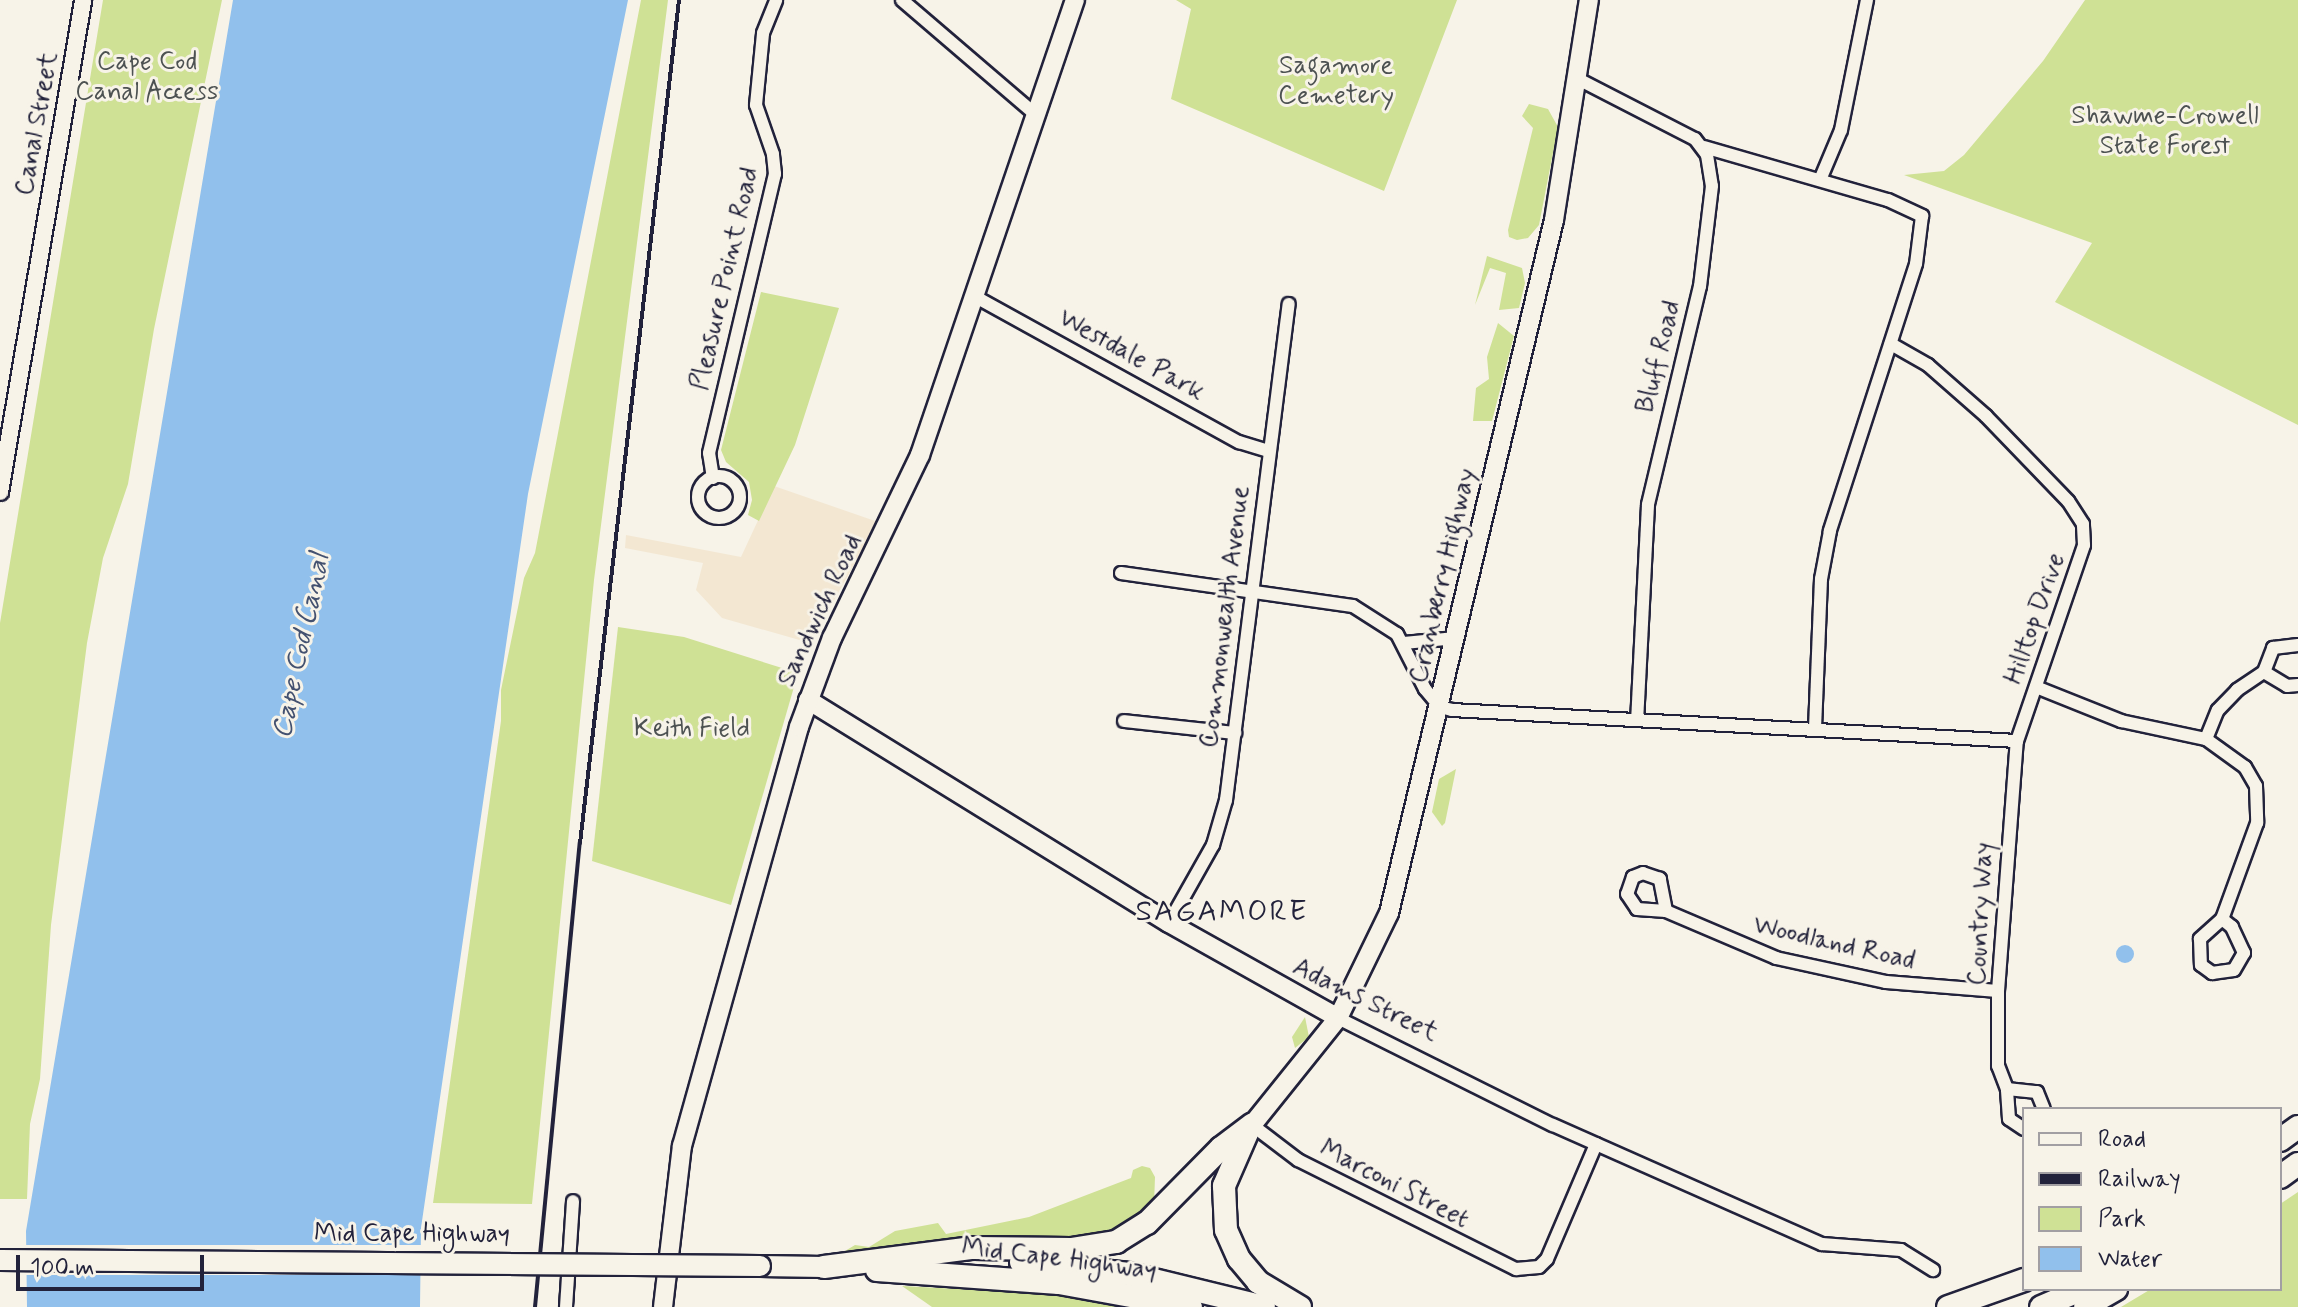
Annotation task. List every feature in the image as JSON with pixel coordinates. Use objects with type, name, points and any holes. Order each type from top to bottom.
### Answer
[{"type":"highway","points":[[824,1267],[973,1248],[1071,1249],[1116,1242],[1147,1223],[1221,1148],[1252,1125]]},
{"type":"highway","points":[[1252,1125],[1224,1186],[1226,1230],[1239,1259],[1258,1282],[1300,1307]]},
{"type":"highway","name":"Mid Cape Highway","points":[[0,1260],[824,1267],[1037,1280],[1191,1307]]},
{"type":"highway","name":"Mid Cape Highway","points":[[824,1267],[951,1260],[1049,1264],[1152,1278],[1264,1307]]},
{"type":"highway","points":[[1948,1307],[2022,1281]]},
{"type":"highway","points":[[2041,1307],[2078,1291]]},
{"type":"highway","points":[[2085,1307],[2113,1291]]},
{"type":"main road","name":"Sandwich Road","points":[[663,1307],[682,1146],[808,700],[843,615],[908,486],[1075,0]]},
{"type":"main road","name":"Cranberry Highway","points":[[1252,1125],[1338,1018],[1389,913],[1554,220],[1580,80],[1589,0]]},
{"type":"main road","name":"Adams Street","points":[[808,700],[1169,923],[1338,1018]]},
{"type":"street","name":"Canal Street","points":[[0,492],[83,0]]},
{"type":"street","name":"Pleasure Point Road","points":[[713,478],[709,453],[775,174],[756,105],[763,33],[776,0]]},
{"type":"street","points":[[902,0],[1036,115]]},
{"type":"street","points":[[1820,180],[1841,130],[1867,0]]},
{"type":"street","points":[[1580,80],[1704,147],[1888,200],[1922,216],[1916,264],[1830,531],[1821,579],[1815,729]]},
{"type":"street","name":"Bluff Road","points":[[1637,719],[1648,505],[1700,286],[1711,219],[1712,186],[1704,147]]},
{"type":"street","name":"Westdale Park","points":[[974,296],[1239,442],[1268,451]]},
{"type":"street","name":"Commonwealth Avenue","points":[[1169,923],[1219,831],[1235,733],[1268,451],[1289,304]]},
{"type":"street","name":"Hilltop Drive","points":[[1891,344],[1928,365],[1986,416],[2059,492],[2083,524],[2084,545],[2017,741]]},
{"type":"street","points":[[1121,573],[1251,588],[1353,606],[1387,625],[1404,643],[1425,689],[1440,707],[1550,719],[1637,719],[2017,741]]},
{"type":"street","points":[[1404,643],[1456,638]]},
{"type":"street","points":[[2206,739],[2218,710],[2237,690],[2264,672],[2273,648],[2298,645]]},
{"type":"street","points":[[2264,672],[2287,686],[2298,685]]},
{"type":"street","points":[[2036,687],[2121,721],[2206,739],[2245,767],[2258,805],[2257,823],[2222,919],[2200,939],[2201,965],[2212,973],[2234,970],[2244,953],[2232,927],[2222,919]]},
{"type":"street","points":[[1124,721],[1235,733]]},
{"type":"street","name":"Country Way","points":[[2017,741],[1998,991],[1998,1066],[2007,1089],[2009,1119],[2022,1128]]},
{"type":"street","name":"Woodland Road","points":[[1666,911],[1776,958],[1886,982],[1998,991]]},
{"type":"street","name":"Adams Street","points":[[1338,1018],[1596,1144],[1822,1244],[1901,1250],[1933,1270]]},
{"type":"street","points":[[2007,1089],[2037,1092],[2043,1107]]},
{"type":"street","name":"Marconi Street","points":[[1252,1125],[1298,1160],[1493,1261],[1524,1270],[1539,1267],[1547,1259],[1596,1144]]},
{"type":"street","points":[[566,1307],[573,1201]]},
{"type":"shaded area","points":[[774,486],[878,522],[810,643],[722,618],[696,590],[703,563],[625,548],[626,535],[741,557]]},
{"type":"green space","name":"Cape Cod Canal Access","points":[[103,0],[222,0],[154,329],[128,484],[103,558],[87,643],[51,925],[40,1079],[30,1124],[27,1199],[0,1199],[0,623]]},
{"type":"green space","points":[[641,0],[668,0],[594,580],[532,1204],[433,1203],[501,721],[501,690],[524,578],[535,553]]},
{"type":"green space","name":"Sagamore Cemetery","points":[[1176,0],[1457,0],[1384,191],[1171,99],[1191,9]]},
{"type":"green space","name":"Shawme-Crowell State Forest","points":[[2085,0],[2298,0],[2298,425],[2055,302],[2092,243],[1904,175],[1944,171],[1964,155],[2043,61]]},
{"type":"green space","points":[[1529,104],[1548,109],[1558,127],[1539,225],[1528,238],[1517,240],[1509,237],[1508,230],[1533,128],[1522,116]]},
{"type":"green space","points":[[1487,256],[1522,268],[1525,283],[1519,308],[1499,310],[1506,273],[1490,268],[1475,305]]},
{"type":"green space","points":[[761,292],[839,308],[795,445],[759,521],[748,515],[752,500],[749,482],[726,462],[721,450]]},
{"type":"green space","points":[[1498,323],[1514,336],[1492,421],[1473,421],[1476,388],[1489,379],[1487,357]]},
{"type":"green space","name":"Keith Field","points":[[618,627],[684,637],[798,673],[731,905],[592,861]]},
{"type":"green space","points":[[1456,769],[1442,826],[1432,812],[1439,779]]},
{"type":"green space","points":[[1305,1017],[1309,1037],[1295,1048],[1292,1037]]},
{"type":"green space","points":[[1142,1166],[1150,1168],[1155,1177],[1154,1205],[1099,1239],[840,1254],[855,1245],[869,1247],[895,1231],[938,1223],[946,1234],[1029,1217],[1131,1178],[1133,1170]]},
{"type":"green space","points":[[2298,1192],[2298,1307],[2121,1307],[2148,1291],[2282,1291],[2282,1203]]},
{"type":"green space","points":[[902,1286],[1069,1295],[1141,1307],[932,1307]]},
{"type":"water","name":"Cape Cod Canal","points":[[233,0],[628,0],[528,494],[421,1228],[420,1307],[27,1307],[26,1231]]},
{"type":"water","points":[[2125,945],[2134,954],[2125,963],[2116,954]]},
{"type":"pier","points":[[23,1245],[425,1245],[425,1275],[23,1275]]},
{"type":"railway","points":[[535,1307],[580,843],[679,0]]},
{"type":"district","name":"SAGAMORE","points":[[1222,912]]}]
